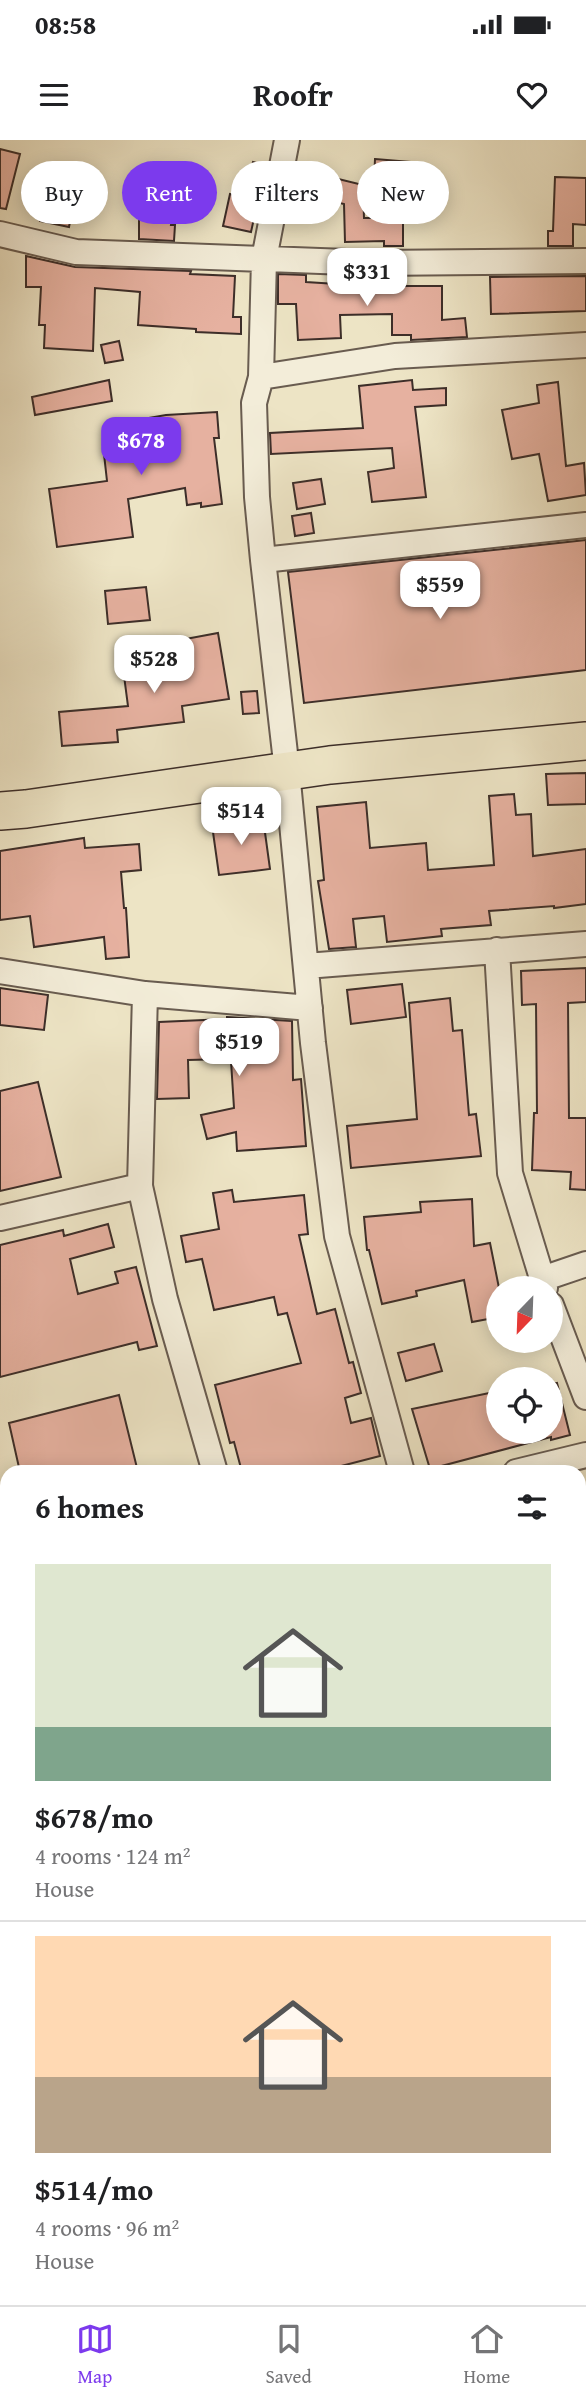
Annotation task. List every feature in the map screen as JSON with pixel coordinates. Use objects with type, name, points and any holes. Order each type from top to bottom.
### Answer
[{"type":"highway","points":[[0,811],[330,765],[586,741]]},
{"type":"street","points":[[287,140],[264,259],[261,377],[254,403],[262,560],[337,1236],[400,1465]]},
{"type":"street","points":[[0,234],[76,252],[373,263],[586,261]]},
{"type":"street","points":[[261,377],[395,356],[586,345]]},
{"type":"street","points":[[262,560],[586,525]]},
{"type":"street","points":[[306,966],[586,944]]},
{"type":"street","points":[[497,950],[510,1174],[541,1276]]},
{"type":"street","points":[[0,971],[145,994],[310,1008]]},
{"type":"street","points":[[145,994],[140,1186],[165,1299],[213,1465]]},
{"type":"street","points":[[0,1218],[140,1186]]},
{"type":"street","points":[[561,1276],[586,1265]]},
{"type":"street","points":[[564,1339],[586,1397]]},
{"type":"street","points":[[545,1465],[586,1455]]},
{"type":"building","points":[[0,149],[20,154],[6,209],[0,208]]},
{"type":"building","points":[[555,177],[586,178],[586,225],[573,224],[573,246],[548,246],[548,231],[553,231]]},
{"type":"building","points":[[343,180],[357,184],[357,224],[403,224],[403,246],[384,246],[384,241],[345,242]]},
{"type":"building","points":[[231,194],[231,224],[253,224],[251,232],[223,226]]},
{"type":"building","points":[[139,224],[175,225],[174,241],[139,239]]},
{"type":"building","points":[[26,256],[75,267],[191,271],[190,274],[235,276],[233,317],[241,317],[241,334],[138,325],[140,292],[95,288],[93,351],[44,348],[45,325],[39,325],[41,287],[26,287]]},
{"type":"building","points":[[278,274],[306,275],[306,282],[352,285],[351,281],[375,281],[375,286],[442,286],[442,320],[465,318],[467,337],[411,340],[411,335],[392,335],[392,314],[340,315],[341,338],[298,340],[296,304],[278,304]]},
{"type":"building","points":[[586,276],[586,311],[491,314],[490,277]]},
{"type":"building","points":[[119,341],[123,360],[105,363],[101,345]]},
{"type":"building","points":[[109,380],[112,401],[35,415],[32,397]]},
{"type":"building","points":[[412,380],[413,390],[446,388],[446,405],[415,407],[426,497],[372,502],[368,472],[394,468],[392,448],[271,454],[270,433],[363,428],[359,386]]},
{"type":"building","points":[[558,382],[566,466],[584,463],[586,495],[548,501],[539,454],[512,459],[502,410],[539,403],[537,385]]},
{"type":"building","points":[[217,412],[219,438],[214,438],[222,504],[201,507],[201,503],[187,505],[185,488],[128,499],[133,537],[57,547],[49,489],[107,481],[103,445],[135,441],[131,421],[166,415]]},
{"type":"building","points":[[321,479],[325,504],[297,509],[293,483]]},
{"type":"building","points":[[311,513],[314,533],[295,536],[292,516]]},
{"type":"building","points":[[586,540],[586,670],[304,703],[288,572]]},
{"type":"building","points":[[146,587],[150,620],[108,624],[105,591]]},
{"type":"building","points":[[218,633],[229,699],[182,706],[184,722],[117,730],[118,742],[62,746],[59,712],[128,706],[123,668],[183,661],[180,640]]},
{"type":"building","points":[[257,691],[259,713],[243,714],[241,692]]},
{"type":"building","points":[[586,773],[586,804],[548,805],[546,774]]},
{"type":"building","points":[[514,794],[516,815],[531,814],[533,856],[586,849],[586,904],[489,911],[491,925],[441,929],[442,936],[387,942],[384,916],[353,919],[356,947],[329,949],[318,881],[324,880],[317,807],[366,802],[370,848],[426,843],[428,870],[494,865],[489,796]]},
{"type":"building","points":[[263,818],[270,869],[219,875],[212,825]]},
{"type":"building","points":[[84,838],[85,848],[139,844],[141,870],[121,872],[129,957],[106,959],[104,937],[34,947],[30,916],[0,920],[0,851]]},
{"type":"building","points":[[586,968],[586,1002],[568,1003],[569,1118],[586,1118],[586,1190],[570,1189],[571,1172],[532,1170],[534,1113],[537,1113],[536,1004],[522,1005],[521,971]]},
{"type":"building","points":[[402,984],[406,1017],[351,1024],[347,990]]},
{"type":"building","points":[[0,988],[48,995],[44,1030],[0,1025]]},
{"type":"building","points":[[450,998],[453,1031],[462,1030],[469,1115],[476,1114],[481,1156],[351,1168],[347,1126],[417,1119],[409,1003]]},
{"type":"building","points":[[227,1017],[292,1021],[293,1080],[301,1079],[306,1146],[237,1151],[236,1132],[207,1139],[201,1115],[234,1108],[231,1061],[227,1059],[188,1060],[189,1098],[157,1099],[159,1022]]},
{"type":"building","points":[[38,1082],[61,1177],[0,1191],[0,1091]]},
{"type":"building","points":[[232,1190],[234,1202],[304,1195],[308,1234],[299,1235],[317,1314],[335,1309],[349,1363],[353,1362],[361,1393],[345,1398],[351,1423],[371,1418],[380,1456],[345,1465],[240,1465],[234,1442],[230,1443],[215,1385],[301,1363],[287,1313],[278,1315],[274,1297],[214,1310],[202,1259],[186,1262],[181,1236],[219,1229],[213,1193]]},
{"type":"building","points":[[472,1199],[474,1246],[490,1243],[497,1276],[486,1276],[486,1319],[472,1322],[464,1280],[416,1291],[417,1296],[382,1304],[367,1250],[364,1217],[421,1212],[420,1202]]},
{"type":"building","points":[[108,1224],[114,1247],[70,1259],[78,1294],[118,1283],[115,1272],[136,1267],[157,1346],[139,1350],[137,1342],[0,1377],[0,1245],[63,1230],[64,1236]]},
{"type":"building","points":[[434,1344],[442,1371],[406,1381],[398,1353]]},
{"type":"building","points":[[486,1394],[486,1444],[525,1444],[445,1465],[429,1465],[412,1409]]},
{"type":"building","points":[[119,1395],[136,1465],[18,1465],[9,1423]]},
{"type":"building","points":[[563,1407],[570,1435],[563,1437]]}]
